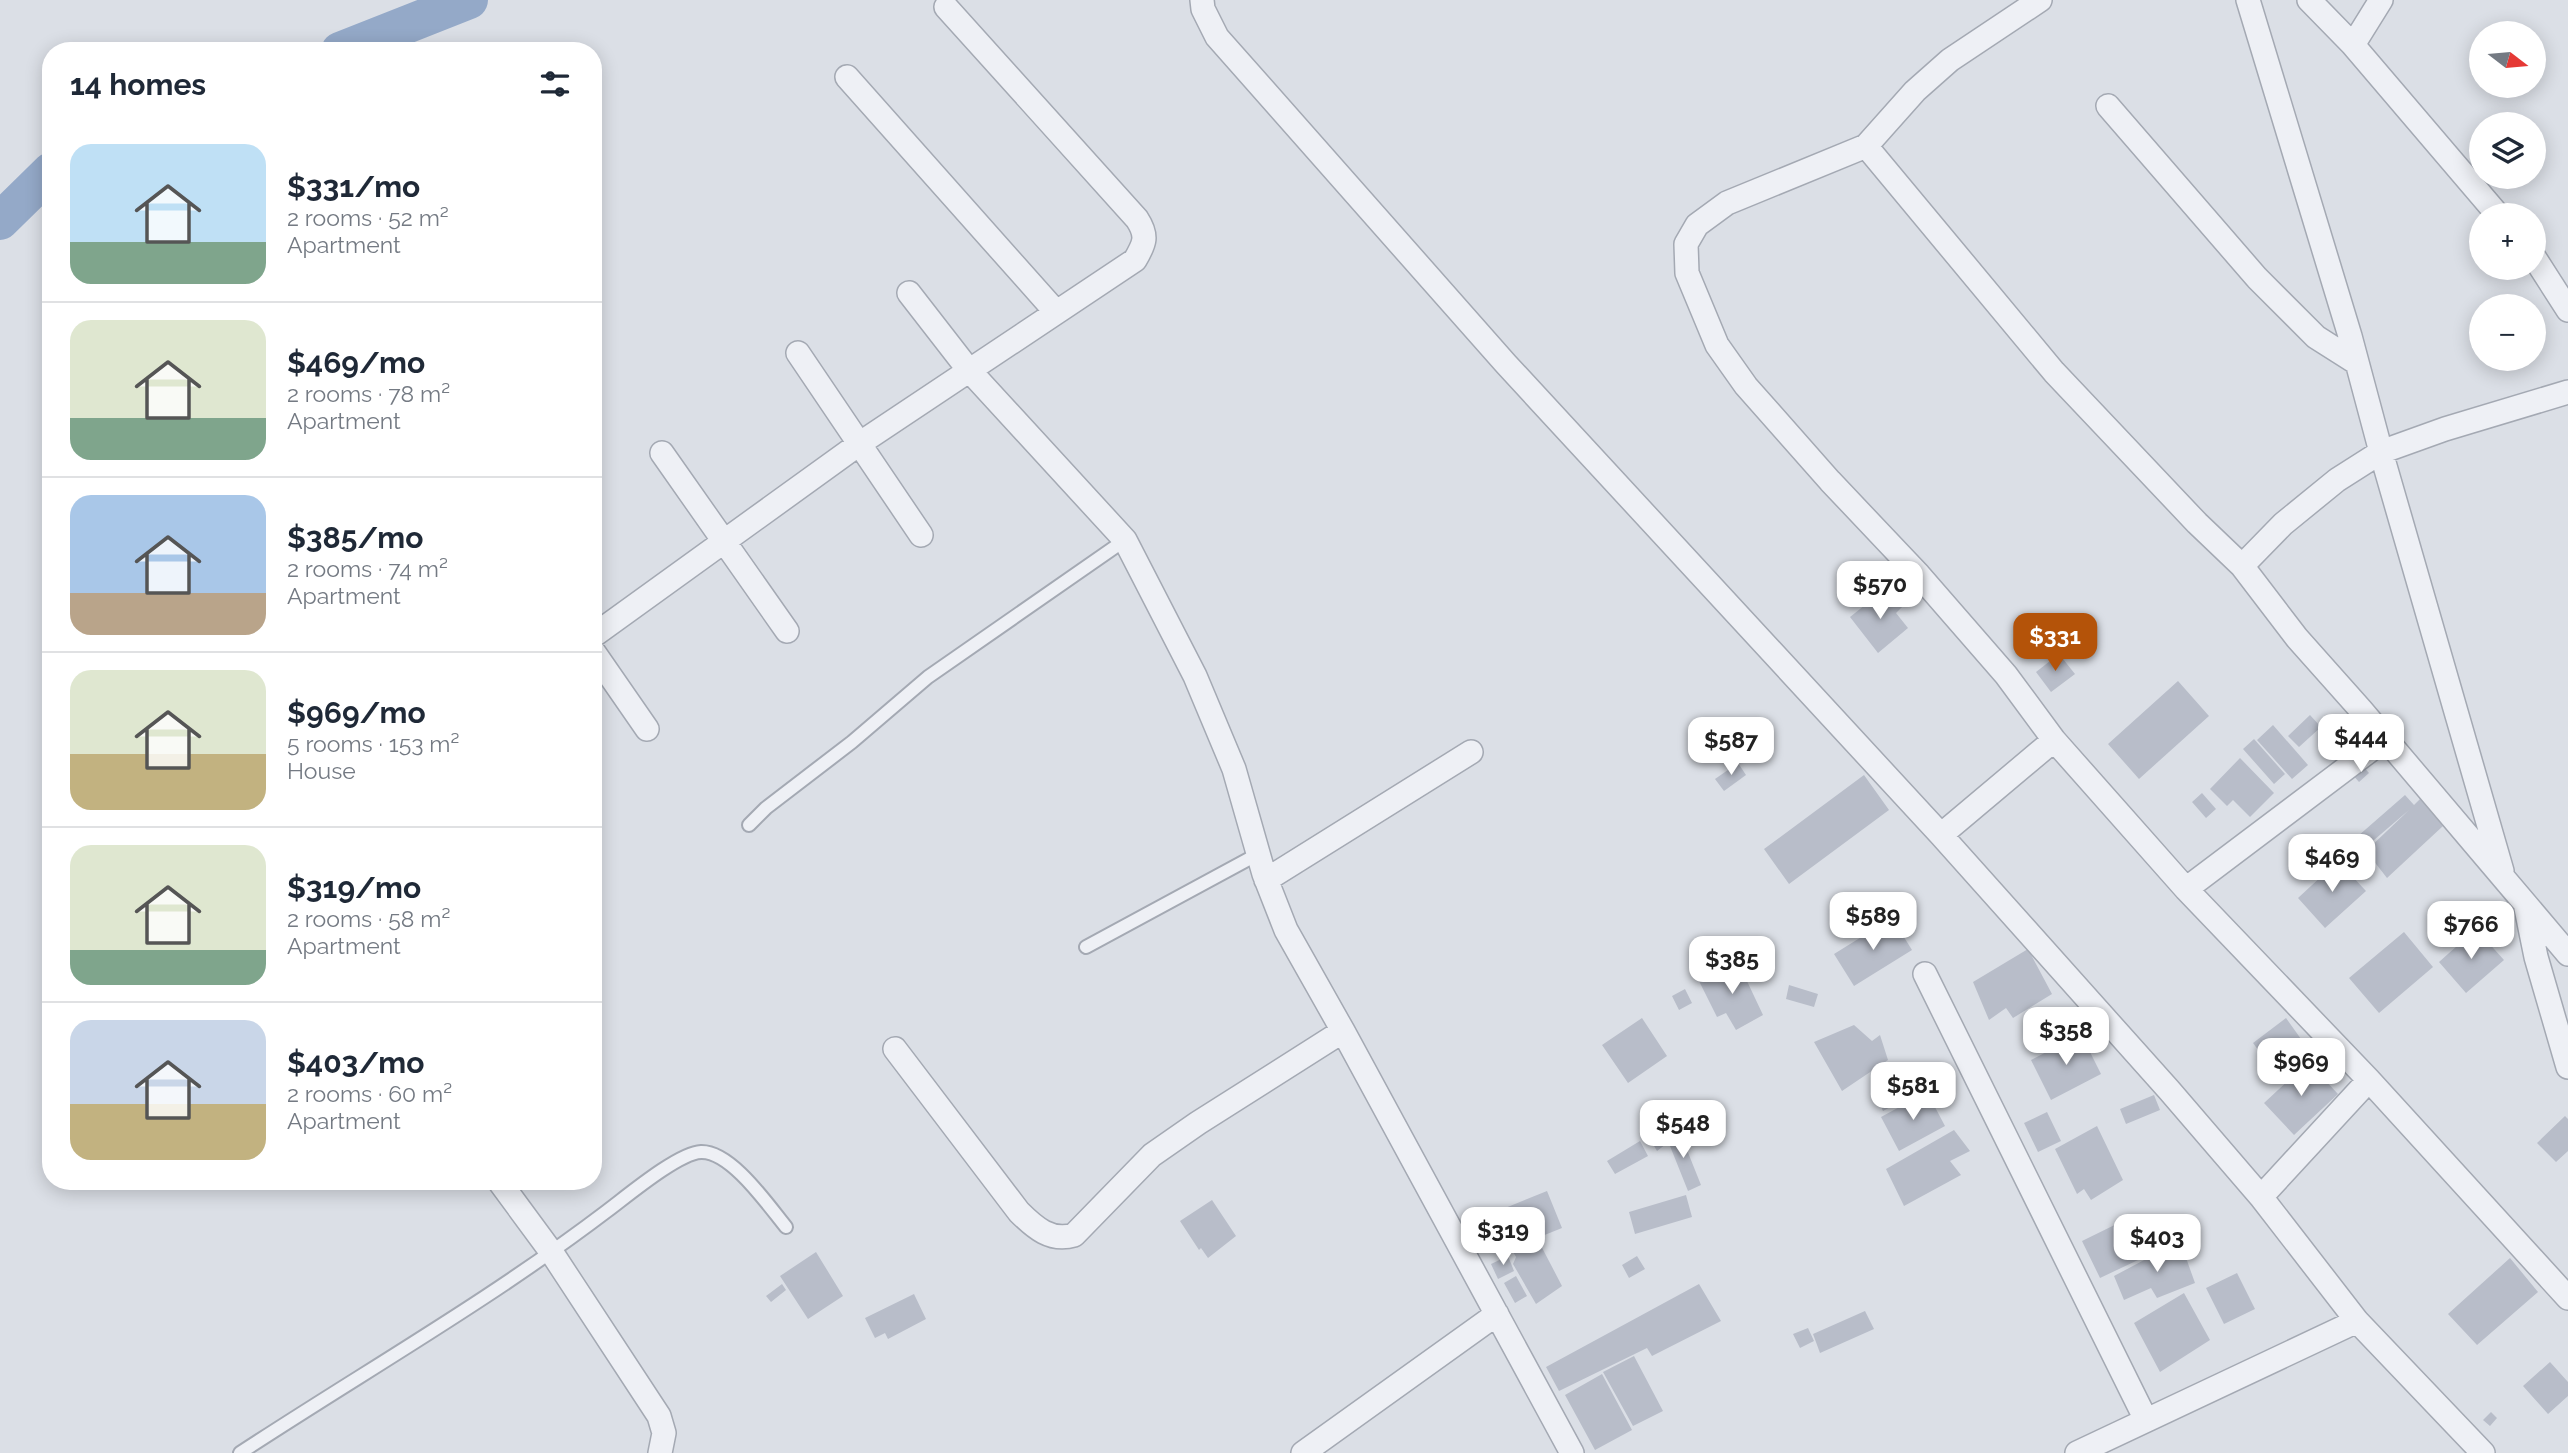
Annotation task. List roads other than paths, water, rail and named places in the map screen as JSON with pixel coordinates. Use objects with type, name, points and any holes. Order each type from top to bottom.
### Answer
[{"type":"street","points":[[1202,0],[1203,9],[1217,37],[1516,374],[1941,835],[2261,1197],[2357,1321],[2483,1453]]},
{"type":"street","points":[[2040,0],[1950,60],[1915,91],[1866,146],[1727,203],[1698,225],[1686,243],[1687,273],[1717,345],[1746,386],[1830,481],[1919,575],[2006,675],[2054,740],[2186,889],[2369,1080],[2568,1298]]},
{"type":"street","points":[[2248,0],[2357,363],[2505,879]]},
{"type":"street","points":[[2309,0],[2353,46],[2488,203]]},
{"type":"street","points":[[2353,46],[2381,0]]},
{"type":"street","points":[[602,629],[859,444],[1135,260],[1144,246],[1146,233],[1138,219],[946,8]]},
{"type":"street","points":[[847,77],[1056,312]]},
{"type":"street","points":[[2108,106],[2266,287],[2316,337],[2357,363]]},
{"type":"street","points":[[1866,146],[2054,372],[2197,523],[2242,566],[2297,638],[2568,954]]},
{"type":"street","points":[[2546,276],[2568,310]]},
{"type":"street","points":[[909,293],[968,369],[1125,540],[1195,676],[1234,769],[1266,880],[1286,930],[1572,1453]]},
{"type":"street","points":[[798,353],[920,535]]},
{"type":"street","points":[[2242,566],[2283,524],[2337,481],[2381,452],[2445,429],[2568,392]]},
{"type":"street","points":[[662,453],[787,631]]},
{"type":"street","points":[[602,664],[647,729]]},
{"type":"street","points":[[2186,889],[2385,739]]},
{"type":"street","points":[[1941,835],[2054,740]]},
{"type":"street","points":[[1266,880],[1471,752]]},
{"type":"street","points":[[2525,905],[2536,957],[2568,1067]]},
{"type":"street","points":[[1925,974],[2146,1420]]},
{"type":"street","points":[[895,1049],[1019,1212],[1036,1229],[1063,1238],[1074,1235],[1152,1155],[1343,1031]]},
{"type":"street","points":[[2261,1197],[2369,1080]]},
{"type":"street","points":[[506,1190],[552,1253],[659,1416],[664,1433],[660,1453]]},
{"type":"street","points":[[1303,1453],[1497,1314]]},
{"type":"street","points":[[2077,1453],[2357,1321]]},
{"type":"lane","points":[[749,825],[766,807],[852,742],[928,677],[1125,540]]},
{"type":"lane","points":[[1086,947],[1258,855]]},
{"type":"lane","points":[[240,1453],[552,1253],[650,1179],[692,1153],[712,1154],[732,1166],[751,1184],[786,1227]]},
{"type":"waterway","points":[[363,42],[469,0]]},
{"type":"waterway","points":[[0,221],[42,180]]}]
